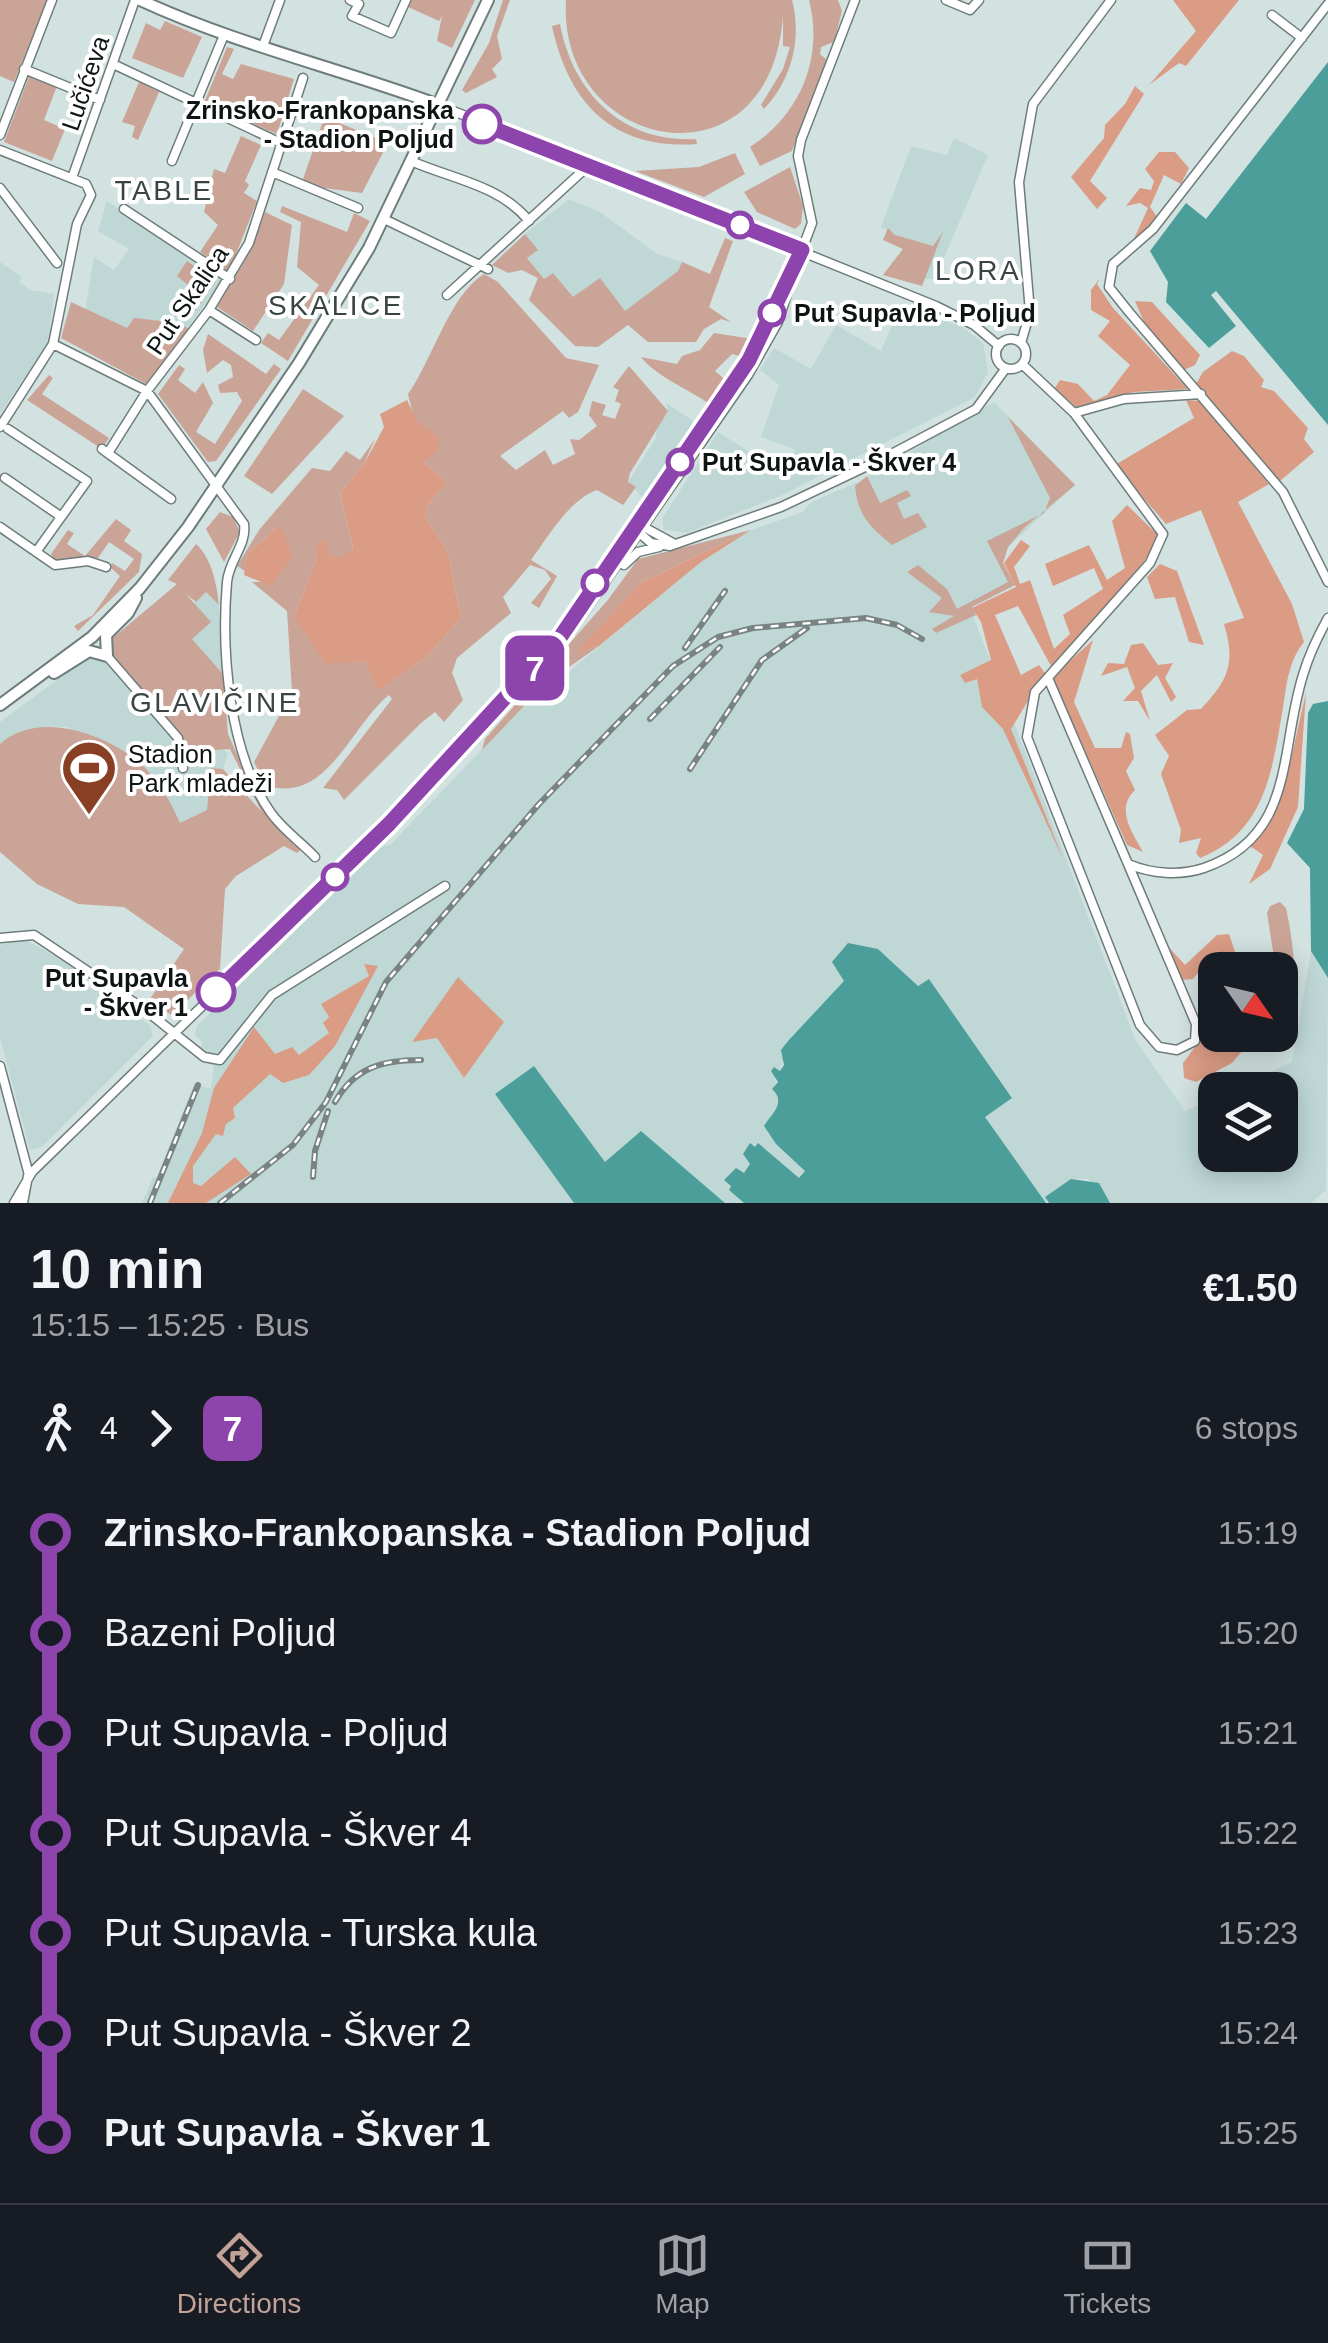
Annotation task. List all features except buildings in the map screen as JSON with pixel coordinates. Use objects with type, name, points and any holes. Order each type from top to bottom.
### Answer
[{"type":"main road","points":[[138,0],[224,35],[340,68],[436,104]]},
{"type":"main road","points":[[0,706],[92,637],[140,588],[218,485],[320,331],[384,219],[488,0]]},
{"type":"main road","points":[[39,680],[66,668],[89,650],[107,656],[106,636],[128,613],[140,588]]},
{"type":"street","points":[[0,135],[52,0]]},
{"type":"street","name":"Lučićeva","points":[[72,178],[138,0]]},
{"type":"street","points":[[263,46],[280,0]]},
{"type":"street","points":[[350,0],[359,4],[352,16],[391,34],[406,0]]},
{"type":"street","points":[[559,639],[571,631],[613,575],[749,360],[796,266],[812,210],[798,156],[800,140],[854,0]]},
{"type":"street","points":[[946,0],[970,10],[978,0]]},
{"type":"street","points":[[613,575],[636,554],[678,544],[781,508],[894,453],[976,409],[1006,368],[1022,364],[1026,356],[1021,343],[1030,312],[1020,182],[1034,104],[1110,0]]},
{"type":"street","points":[[1328,4],[1154,229],[1113,264],[1108,276],[1110,287],[1129,312],[1283,492],[1328,582]]},
{"type":"street","points":[[1272,15],[1302,38]]},
{"type":"street","points":[[172,161],[224,35]]},
{"type":"street","points":[[113,64],[281,142]]},
{"type":"street","points":[[24,69],[100,100]]},
{"type":"street","name":"Put Skalica","points":[[171,499],[105,451],[230,279],[249,243],[303,78]]},
{"type":"street","points":[[436,104],[936,306],[974,325],[999,346]]},
{"type":"street","points":[[0,150],[86,184],[90,196],[77,224],[53,344],[4,428],[87,481],[36,552]]},
{"type":"street","points":[[411,161],[494,192],[517,206],[529,221]]},
{"type":"street","points":[[446,295],[587,167]]},
{"type":"street","points":[[272,172],[358,208]]},
{"type":"street","points":[[0,188],[57,263]]},
{"type":"street","points":[[124,209],[230,279]]},
{"type":"street","points":[[384,219],[488,269]]},
{"type":"street","points":[[209,310],[256,340]]},
{"type":"street","points":[[999,346],[1012,339],[1021,343]]},
{"type":"street","points":[[53,344],[147,391],[237,511],[246,533],[227,581],[231,709],[239,743],[271,813],[315,857]]},
{"type":"street","points":[[999,346],[997,359],[1006,368]]},
{"type":"street","points":[[1022,364],[1074,413],[1132,496],[1159,524],[1162,543],[1048,678],[1029,704],[1027,737],[1140,1025],[1159,1047],[1178,1050],[1195,1041],[1196,1024],[1048,678]]},
{"type":"street","points":[[1074,413],[1124,399],[1201,394]]},
{"type":"street","points":[[5,478],[60,516]]},
{"type":"street","points":[[0,527],[55,566],[88,561],[106,567]]},
{"type":"street","points":[[640,530],[678,544]]},
{"type":"street","points":[[640,530],[662,546]]},
{"type":"street","points":[[14,1203],[29,1176],[48,1156],[389,824],[559,639],[640,530]]},
{"type":"street","points":[[1128,864],[1168,873],[1197,870],[1228,860],[1263,826],[1282,789],[1303,676],[1328,618]]},
{"type":"street","points":[[107,656],[178,738],[182,768]]},
{"type":"street","points":[[0,938],[34,935],[176,1032],[204,1058],[220,1060],[272,995],[445,886]]},
{"type":"street","points":[[0,1066],[29,1176],[24,1203]]},
{"type":"street","points":[[23,1150],[48,1156]]},
{"type":"shaded area","points":[[0,0],[47,0],[14,82],[0,76]]},
{"type":"shaded area","points":[[411,0],[475,0],[452,48],[437,41],[442,16],[439,21],[408,7]]},
{"type":"shaded area","points":[[503,0],[510,0],[497,36],[502,59],[492,69],[497,77],[466,93],[462,90],[489,43]]},
{"type":"shaded area","points":[[566,0],[792,0],[796,29],[788,72],[764,109],[761,105],[783,69],[790,47],[783,46],[783,16],[770,73],[742,110],[706,130],[666,132],[627,119],[594,92],[572,52]]},
{"type":"shaded area","points":[[809,0],[838,0],[842,11],[834,42],[821,47],[820,54],[827,60],[792,151],[760,166],[750,147],[768,134],[795,102],[810,64],[813,22]]},
{"type":"shaded area","points":[[1173,0],[1239,0],[1186,66],[1179,63],[1149,85],[1196,31]]},
{"type":"shaded area","points":[[165,21],[202,37],[183,78],[132,58],[146,23],[160,30]]},
{"type":"shaded area","points":[[560,24],[577,72],[606,109],[646,133],[696,139],[697,144],[642,139],[600,117],[570,79],[552,26]]},
{"type":"shaded area","points":[[227,47],[234,49],[222,74],[233,79],[241,64],[294,79],[277,134],[204,103]]},
{"type":"shaded area","points":[[30,74],[57,86],[44,120],[65,129],[52,161],[4,142]]},
{"type":"shaded area","points":[[139,82],[159,92],[138,140],[132,137],[135,126],[122,122]]},
{"type":"shaded area","points":[[1135,86],[1144,94],[1090,181],[1107,198],[1097,209],[1071,177],[1104,138],[1105,125],[1125,104]]},
{"type":"shaded area","points":[[332,120],[388,143],[362,193],[301,185],[322,124]]},
{"type":"shaded area","points":[[241,136],[261,145],[245,181],[249,185],[244,193],[257,201],[229,272],[200,252],[218,225],[204,212],[214,169],[225,173]]},
{"type":"shaded area","points":[[954,138],[988,155],[935,279],[926,279],[891,264],[903,249],[883,240],[887,230],[881,227],[911,146],[947,155]]},
{"type":"shaded area","points":[[1159,152],[1175,152],[1189,168],[1181,184],[1164,175],[1150,207],[1158,218],[1132,243],[1148,208],[1140,203],[1126,206],[1140,188],[1151,190],[1154,181],[1145,169]]},
{"type":"shaded area","points":[[735,153],[745,174],[704,197],[635,171],[699,167]]},
{"type":"shaded area","points":[[790,167],[803,206],[801,224],[795,229],[757,212],[744,192]]},
{"type":"shaded area","points":[[569,199],[600,212],[657,254],[682,262],[678,271],[625,312],[573,298],[553,274],[544,279],[527,257],[537,249],[525,234]]},
{"type":"shaded area","points":[[107,201],[223,281],[156,368],[84,317],[94,257],[114,270],[129,249],[98,231]]},
{"type":"shaded area","points":[[282,206],[347,232],[354,213],[370,221],[288,361],[261,343],[268,333],[279,340],[319,285],[297,267],[301,222],[280,212]]},
{"type":"shaded area","points":[[265,212],[292,225],[284,284],[253,331],[217,307],[253,247]]},
{"type":"shaded area","points":[[888,228],[895,235],[933,246],[943,232],[922,286],[883,275],[903,249],[883,240]]},
{"type":"shaded area","points":[[525,234],[538,250],[527,258],[544,279],[553,273],[573,297],[600,278],[625,311],[678,271],[682,262],[710,274],[725,238],[733,241],[709,307],[731,322],[721,319],[704,329],[696,342],[648,342],[628,325],[598,347],[575,346],[529,300],[538,278],[522,270],[508,273],[492,265]]},
{"type":"shaded area","points":[[187,261],[216,281],[190,318],[173,307],[188,285],[177,276]]},
{"type":"shaded area","points":[[0,262],[22,277],[19,282],[30,290],[54,294],[48,342],[0,414]]},
{"type":"shaded area","points":[[484,274],[498,282],[566,358],[599,365],[578,412],[569,418],[563,411],[500,456],[516,470],[545,450],[553,465],[575,454],[570,439],[579,440],[597,426],[589,415],[592,401],[606,405],[602,415],[615,419],[621,404],[615,401],[619,390],[613,387],[629,366],[668,411],[630,473],[628,482],[636,487],[623,505],[597,490],[577,502],[560,520],[531,560],[557,576],[539,608],[531,603],[551,579],[545,570],[530,565],[503,597],[511,613],[457,658],[452,673],[463,700],[444,722],[435,712],[344,800],[337,790],[323,788],[392,699],[389,695],[321,774],[305,784],[287,788],[265,785],[254,762],[292,692],[287,611],[252,582],[262,582],[276,528],[247,555],[245,571],[237,566],[259,530],[312,468],[330,471],[346,451],[360,460],[375,439],[364,464],[340,493],[353,548],[342,557],[317,558],[294,617],[365,661],[379,690],[428,656],[462,617],[448,555],[426,513],[447,483],[424,462],[408,394],[451,312]]},
{"type":"shaded area","points":[[1100,278],[1097,284],[1113,308],[1188,389],[1134,392],[1078,409],[1055,388],[1060,380],[1078,384],[1094,401],[1107,395],[1130,365],[1098,336],[1110,321],[1091,310],[1091,290]]},
{"type":"shaded area","points":[[1135,301],[1152,302],[1200,355],[1195,365],[1184,370],[1144,322]]},
{"type":"shaded area","points":[[71,302],[127,328],[134,318],[180,323],[190,330],[148,385],[61,338]]},
{"type":"shaded area","points":[[901,305],[962,327],[983,343],[988,372],[975,397],[782,495],[687,533],[663,529],[663,517],[718,432],[779,470],[796,450],[761,437],[779,385],[760,370],[774,348],[811,369],[836,325],[881,351]]},
{"type":"shaded area","points":[[714,333],[753,339],[743,357],[732,354],[715,371],[728,382],[711,405],[663,376],[641,357],[677,364],[682,356],[700,350]]},
{"type":"shaded area","points":[[208,334],[266,374],[274,364],[281,369],[216,461],[208,462],[158,394],[179,365],[185,369],[178,380],[195,393],[203,382],[213,403],[196,432],[215,444],[242,401],[237,392],[220,393],[218,385],[233,377],[231,365],[223,360],[207,373],[203,350]]},
{"type":"shaded area","points":[[1232,351],[1244,356],[1264,380],[1261,387],[1274,391],[1308,428],[1304,439],[1314,452],[1280,481],[1196,384],[1203,372]]},
{"type":"shaded area","points":[[49,375],[53,378],[42,394],[109,438],[102,449],[27,400]]},
{"type":"shaded area","points":[[303,389],[344,416],[272,494],[244,476]]},
{"type":"shaded area","points":[[407,400],[417,421],[439,437],[438,450],[424,462],[447,483],[426,513],[448,555],[462,617],[428,656],[378,691],[365,661],[326,664],[294,617],[317,558],[316,546],[324,538],[331,556],[341,557],[353,548],[340,493],[364,464],[384,427],[380,414]]},
{"type":"shaded area","points":[[1186,400],[1199,401],[1269,484],[1238,502],[1292,604],[1304,642],[1290,670],[1271,772],[1254,813],[1223,846],[1200,858],[1196,853],[1201,838],[1179,843],[1181,830],[1161,774],[1169,756],[1155,735],[1187,710],[1201,709],[1218,689],[1229,661],[1224,624],[1244,618],[1201,510],[1166,524],[1115,465],[1194,418]]},
{"type":"shaded area","points":[[994,402],[1075,485],[1008,547],[1003,563],[1015,585],[970,608],[1136,1041],[1185,1111],[1198,1105],[1198,1172],[1298,1172],[1298,1072],[1270,1072],[1292,1062],[1294,1052],[1298,1052],[1298,1027],[1311,951],[1328,978],[1326,1190],[1311,1203],[1110,1203],[1088,1179],[1071,1179],[1046,1197],[1046,1203],[985,1117],[1012,1097],[929,979],[918,986],[878,949],[838,968],[845,981],[789,1042],[780,1071],[774,1067],[778,1104],[767,1132],[806,1171],[799,1179],[759,1144],[743,1154],[750,1164],[744,1174],[737,1171],[732,1177],[729,1190],[744,1203],[725,1203],[641,1131],[605,1162],[534,1066],[495,1094],[574,1203],[142,1203],[153,1177],[157,1178],[194,1084],[211,1089],[214,1066],[193,1054],[203,1043],[195,1035],[197,1026],[382,846],[390,845],[545,684],[565,675],[701,562],[751,530],[803,512],[811,502],[858,482]]},
{"type":"shaded area","points":[[666,403],[698,424],[645,500],[628,482],[656,438],[657,426],[668,411]]},
{"type":"shaded area","points":[[1008,417],[1075,485],[1045,510],[1050,498]]},
{"type":"shaded area","points":[[867,476],[880,503],[907,490],[911,496],[897,503],[904,519],[918,513],[927,527],[892,545],[866,520],[859,505],[855,486]]},
{"type":"shaded area","points":[[1127,505],[1159,536],[1145,560],[1062,658],[1051,666],[1018,606],[995,615],[1021,675],[1039,665],[1045,673],[1011,729],[1064,861],[1003,729],[982,707],[977,679],[965,683],[960,675],[991,660],[981,622],[972,608],[1016,587],[1004,563],[1021,540],[1030,546],[1014,567],[1020,584],[1030,580],[1054,649],[1070,634],[1063,615],[1103,589],[1094,568],[1053,586],[1045,564],[1089,545],[1107,580],[1125,568],[1112,521]]},
{"type":"shaded area","points":[[220,512],[233,517],[240,532],[224,562],[206,529]]},
{"type":"shaded area","points":[[1039,516],[1008,547],[1003,563],[1015,585],[972,607],[976,615],[936,633],[932,629],[954,616],[929,612],[942,598],[907,572],[918,565],[947,589],[957,609],[1008,582],[987,541]]},
{"type":"shaded area","points":[[116,519],[131,530],[124,541],[142,554],[139,572],[78,631],[74,626],[93,615],[120,576],[110,567],[112,563],[125,571],[134,559],[109,542],[98,558],[56,561],[51,554],[68,530],[74,533],[67,544],[85,556]]},
{"type":"shaded area","points":[[276,528],[282,529],[293,556],[271,586],[244,575],[247,555]]},
{"type":"shaded area","points":[[751,530],[640,583],[579,652],[599,646],[545,684],[482,750],[485,739],[607,601],[638,559]]},
{"type":"shaded area","points":[[751,530],[701,562],[599,646],[576,653],[640,583]]},
{"type":"shaded area","points":[[196,544],[206,556],[219,605],[206,592],[196,602],[186,594],[211,622],[192,639],[223,674],[228,734],[255,795],[303,847],[297,853],[284,846],[236,876],[225,889],[220,969],[172,1015],[148,1002],[184,949],[124,907],[78,904],[37,884],[0,852],[0,744],[33,728],[53,727],[111,744],[154,778],[180,823],[207,810],[211,768],[223,769],[261,811],[230,749],[202,751],[189,746],[108,650],[108,642],[177,584],[168,580]]},
{"type":"shaded area","points":[[1160,564],[1177,571],[1204,645],[1189,642],[1175,597],[1155,599],[1147,577]]},
{"type":"shaded area","points":[[206,592],[219,605],[223,674],[192,639],[210,622],[194,604]]},
{"type":"shaded area","points":[[1093,640],[1074,702],[1095,748],[1121,748],[1126,732],[1130,734],[1134,758],[1126,771],[1135,790],[1129,797],[1126,813],[1143,852],[1127,845],[1052,677]]},
{"type":"shaded area","points":[[108,642],[108,650],[187,741],[202,751],[222,748],[228,754],[223,769],[211,768],[207,811],[180,824],[165,793],[141,765],[66,727],[20,731],[0,744],[0,722]]},
{"type":"shaded area","points":[[1143,643],[1158,665],[1173,663],[1165,678],[1176,697],[1171,702],[1157,675],[1141,691],[1150,721],[1138,701],[1123,701],[1135,688],[1127,667],[1101,676],[1108,663],[1124,664],[1131,645]]},
{"type":"shaded area","points":[[1306,693],[1298,807],[1270,869],[1249,884],[1263,855],[1250,846],[1281,793]]},
{"type":"shaded area","points":[[1280,902],[1286,908],[1293,952],[1273,952],[1267,913],[1270,906]]},
{"type":"shaded area","points":[[1229,934],[1235,952],[1199,952],[1217,935]]},
{"type":"shaded area","points":[[24,939],[87,974],[92,987],[134,1013],[150,1026],[153,1036],[42,1147],[30,1150],[0,1038],[0,945]]},
{"type":"shaded area","points":[[1166,944],[1185,965],[1198,953],[1198,973],[1193,979],[1182,980]]},
{"type":"shaded area","points":[[364,964],[378,966],[335,1046],[309,1075],[283,1083],[270,1074],[233,1108],[235,1118],[226,1124],[223,1136],[216,1134],[193,1166],[193,1183],[201,1186],[235,1157],[251,1174],[206,1203],[168,1203],[202,1133],[214,1088],[254,1027],[275,1054],[292,1047],[299,1055],[329,1033],[323,1023],[329,1017],[321,1004],[369,976]]},
{"type":"shaded area","points":[[458,977],[504,1022],[464,1078],[437,1038],[412,1042]]},
{"type":"shaded area","points":[[1198,1043],[1198,1052],[1241,1052],[1232,1063],[1215,1072],[1198,1072],[1196,1082],[1184,1078],[1183,1063]]},
{"type":"water","points":[[1328,62],[1328,425],[1216,291],[1211,295],[1236,326],[1209,348],[1166,302],[1168,282],[1150,251],[1186,203],[1206,219]]},
{"type":"water","points":[[1328,701],[1328,978],[1311,951],[1310,868],[1287,843],[1304,809],[1308,713],[1313,704]]},
{"type":"water","points":[[848,943],[878,949],[918,986],[929,979],[1012,1098],[985,1117],[1046,1203],[744,1203],[729,1190],[731,1186],[724,1180],[736,1168],[744,1173],[750,1164],[743,1154],[750,1143],[755,1147],[758,1143],[799,1178],[805,1171],[776,1144],[764,1126],[778,1104],[772,1089],[778,1082],[771,1071],[774,1067],[780,1071],[784,1065],[781,1050],[844,981],[832,962]]},
{"type":"water","points":[[534,1066],[605,1162],[641,1131],[725,1203],[574,1203],[495,1094]]},
{"type":"water","points":[[1071,1179],[1099,1183],[1110,1203],[1049,1203],[1045,1197]]},
{"type":"railway","points":[[685,648],[725,591]]},
{"type":"railway","points":[[220,1203],[293,1145],[326,1102],[386,982],[539,804],[673,666],[718,637],[753,628],[866,618],[897,625],[922,639]]},
{"type":"railway","points":[[690,769],[762,660],[807,628]]},
{"type":"railway","points":[[650,719],[720,647]]},
{"type":"railway","points":[[335,1102],[352,1081],[371,1068],[421,1060]]},
{"type":"railway","points":[[150,1203],[198,1085]]},
{"type":"railway","points":[[313,1177],[315,1151],[328,1111]]},
{"type":"bus line","name":"7","points":[[216,992],[389,824],[500,708],[559,639],[564,626],[749,360],[802,250],[482,124]]},
{"type":"place","name":"Zrinsko-Frankopanska - Stadion Poljud","points":[[482,124]]},
{"type":"place","name":"Put Supavla - Poljud","points":[[772,313]]},
{"type":"place","name":"Put Supavla - Škver 4","points":[[680,462]]},
{"type":"place","name":"Stadion Park mladeži","points":[[89,817]]},
{"type":"place","name":"Put Supavla - Škver 1","points":[[216,992]]},
{"type":"district","name":"TABLE","points":[[164,190]]},
{"type":"district","name":"LORA","points":[[978,270]]},
{"type":"district","name":"SKALICE","points":[[336,305]]},
{"type":"district","name":"GLAVIČINE","points":[[215,702]]}]
